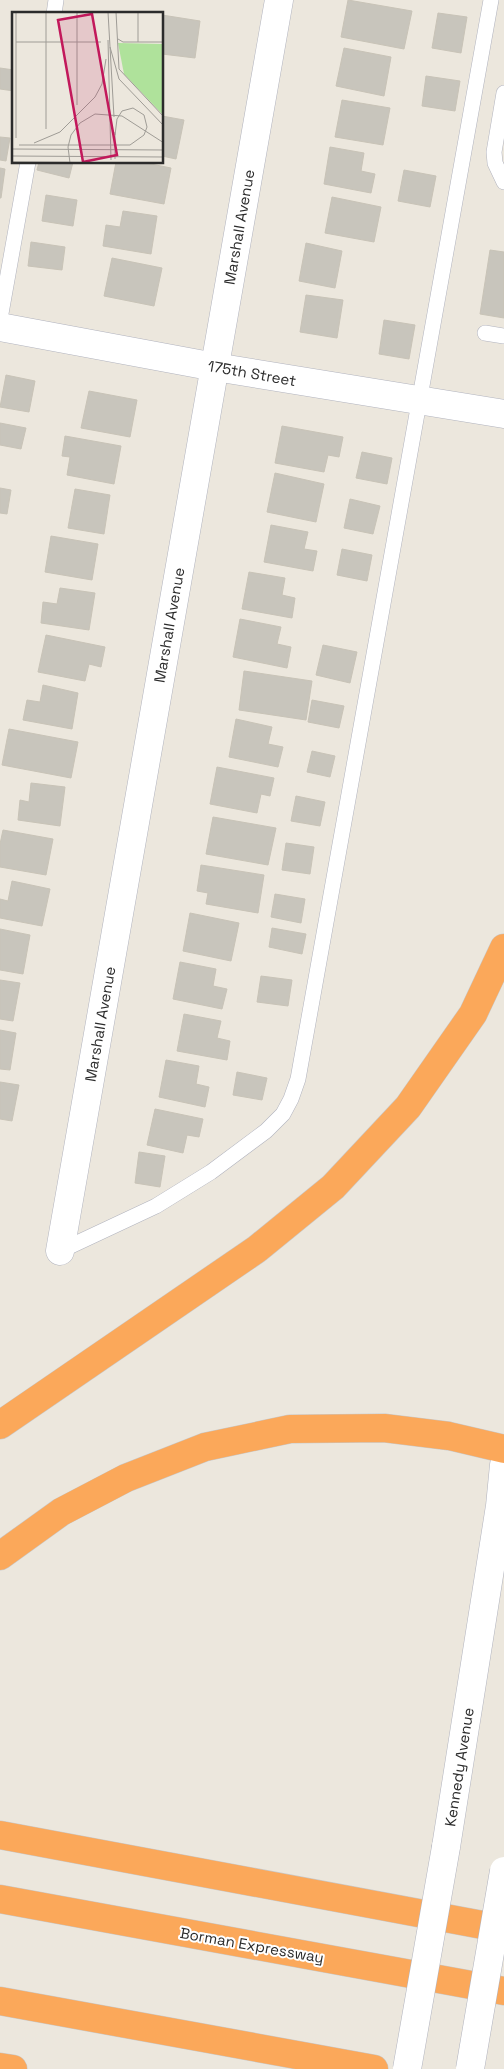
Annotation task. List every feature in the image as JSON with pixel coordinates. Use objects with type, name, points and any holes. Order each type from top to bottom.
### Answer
[{"type":"highway","points":[[0,1425],[257,1248],[333,1187],[408,1107],[473,1014],[504,948]]},
{"type":"highway","points":[[0,1556],[61,1512],[126,1478],[205,1447],[290,1429],[384,1428],[449,1436],[504,1450]]},
{"type":"highway","points":[[0,1835],[504,1929]]},
{"type":"highway","name":"Borman Expressway","points":[[0,1899],[504,1991]]},
{"type":"highway","points":[[0,2001],[374,2069]]},
{"type":"highway","points":[[0,2067],[13,2069]]},
{"type":"street","name":"Marshall Avenue","points":[[60,1251],[280,0]]},
{"type":"street","name":"175th Street","points":[[0,327],[214,367],[420,402],[504,414]]},
{"type":"street","name":"Kennedy Avenue","points":[[407,2069],[446,1846],[500,1506],[504,1465]]},
{"type":"street","points":[[470,2069],[504,1871]]},
{"type":"lane","points":[[60,1251],[156,1206],[211,1172],[266,1131],[283,1114],[292,1099],[302,1059],[491,0]]},
{"type":"lane","points":[[504,93],[494,152],[495,163],[504,182]]},
{"type":"lane","points":[[0,319],[28,164]]},
{"type":"lane","points":[[485,332],[504,336]]},
{"type":"building","points":[[348,0],[412,11],[404,49],[341,37]]},
{"type":"building","points":[[438,13],[467,17],[461,53],[432,48]]},
{"type":"building","points":[[164,15],[200,21],[195,58],[164,54]]},
{"type":"building","points":[[344,48],[391,57],[384,96],[336,86]]},
{"type":"building","points":[[0,68],[12,70],[12,91],[0,89]]},
{"type":"building","points":[[426,76],[460,81],[455,111],[422,106]]},
{"type":"building","points":[[342,100],[390,108],[383,145],[335,137]]},
{"type":"building","points":[[164,116],[184,120],[176,159],[164,156]]},
{"type":"building","points":[[0,137],[10,138],[6,161],[0,160]]},
{"type":"building","points":[[330,147],[364,153],[361,171],[375,174],[371,193],[324,184]]},
{"type":"building","points":[[38,164],[72,164],[69,178],[37,170]]},
{"type":"building","points":[[116,164],[151,164],[171,168],[164,204],[110,194]]},
{"type":"building","points":[[0,168],[5,169],[1,198],[0,198]]},
{"type":"building","points":[[404,170],[436,176],[430,207],[398,201]]},
{"type":"building","points":[[46,195],[77,200],[73,226],[42,221]]},
{"type":"building","points":[[332,197],[381,207],[374,242],[325,233]]},
{"type":"building","points":[[123,211],[157,216],[151,254],[103,246],[106,225],[120,227]]},
{"type":"building","points":[[31,242],[65,247],[62,270],[28,266]]},
{"type":"building","points":[[306,243],[342,251],[335,288],[299,281]]},
{"type":"building","points":[[490,250],[504,252],[504,318],[480,314]]},
{"type":"building","points":[[112,258],[162,268],[154,306],[104,296]]},
{"type":"building","points":[[306,295],[343,300],[337,338],[300,332]]},
{"type":"building","points":[[384,320],[415,325],[409,359],[379,354]]},
{"type":"building","points":[[6,375],[35,381],[29,412],[0,407]]},
{"type":"building","points":[[89,391],[137,400],[130,437],[81,428]]},
{"type":"building","points":[[0,423],[26,428],[21,449],[0,445]]},
{"type":"building","points":[[282,426],[343,437],[339,457],[328,455],[324,472],[275,463]]},
{"type":"building","points":[[65,436],[121,446],[114,484],[67,475],[70,457],[62,456]]},
{"type":"building","points":[[362,452],[392,458],[387,484],[356,478]]},
{"type":"building","points":[[275,473],[324,484],[316,522],[267,512]]},
{"type":"building","points":[[0,488],[11,490],[7,514],[0,513]]},
{"type":"building","points":[[75,489],[110,495],[104,534],[68,528]]},
{"type":"building","points":[[350,499],[380,506],[373,534],[344,528]]},
{"type":"building","points":[[271,525],[308,532],[304,549],[317,551],[313,571],[264,562]]},
{"type":"building","points":[[51,536],[98,544],[92,580],[45,572]]},
{"type":"building","points":[[342,549],[372,555],[367,581],[337,575]]},
{"type":"building","points":[[249,572],[285,578],[282,595],[295,598],[292,618],[242,609]]},
{"type":"building","points":[[60,588],[95,593],[89,630],[41,623],[43,602],[57,604]]},
{"type":"building","points":[[240,619],[281,627],[277,644],[291,647],[287,668],[233,657]]},
{"type":"building","points":[[46,635],[105,647],[101,667],[89,664],[85,681],[38,672]]},
{"type":"building","points":[[323,645],[357,652],[350,683],[316,675]]},
{"type":"building","points":[[244,671],[312,681],[306,720],[239,710]]},
{"type":"building","points":[[43,685],[78,693],[72,729],[23,720],[27,700],[40,702]]},
{"type":"building","points":[[312,700],[344,706],[339,728],[308,722]]},
{"type":"building","points":[[236,719],[272,727],[268,744],[283,747],[278,767],[229,757]]},
{"type":"building","points":[[9,729],[78,742],[71,778],[2,765]]},
{"type":"building","points":[[312,751],[335,756],[330,777],[307,772]]},
{"type":"building","points":[[217,767],[274,778],[270,796],[261,794],[257,813],[210,804]]},
{"type":"building","points":[[31,783],[65,787],[60,826],[18,820],[20,800],[29,802]]},
{"type":"building","points":[[296,796],[325,802],[320,826],[291,821]]},
{"type":"building","points":[[213,817],[276,828],[268,865],[206,854]]},
{"type":"building","points":[[3,830],[53,839],[46,875],[0,867],[0,844]]},
{"type":"building","points":[[286,843],[314,847],[310,874],[282,870]]},
{"type":"building","points":[[201,865],[264,875],[258,913],[206,904],[208,893],[197,891]]},
{"type":"building","points":[[12,881],[50,889],[42,926],[0,918],[0,899],[8,901]]},
{"type":"building","points":[[275,894],[305,899],[301,923],[271,917]]},
{"type":"building","points":[[190,913],[239,923],[231,961],[183,951]]},
{"type":"building","points":[[272,928],[306,934],[302,954],[269,947]]},
{"type":"building","points":[[0,929],[30,935],[23,974],[0,970]]},
{"type":"building","points":[[180,962],[216,969],[213,986],[227,989],[222,1009],[173,999]]},
{"type":"building","points":[[261,976],[292,980],[288,1006],[257,1002]]},
{"type":"building","points":[[0,980],[20,983],[13,1021],[0,1019]]},
{"type":"building","points":[[184,1014],[221,1021],[217,1038],[230,1041],[227,1060],[177,1051]]},
{"type":"building","points":[[0,1030],[16,1033],[10,1070],[0,1069]]},
{"type":"building","points":[[166,1060],[199,1066],[196,1084],[209,1087],[205,1107],[159,1097]]},
{"type":"building","points":[[237,1072],[267,1078],[262,1100],[233,1095]]},
{"type":"building","points":[[0,1082],[19,1085],[12,1121],[0,1119]]},
{"type":"building","points":[[155,1109],[203,1119],[199,1137],[187,1135],[183,1153],[147,1145]]},
{"type":"building","points":[[139,1152],[165,1156],[160,1187],[135,1183]]}]
